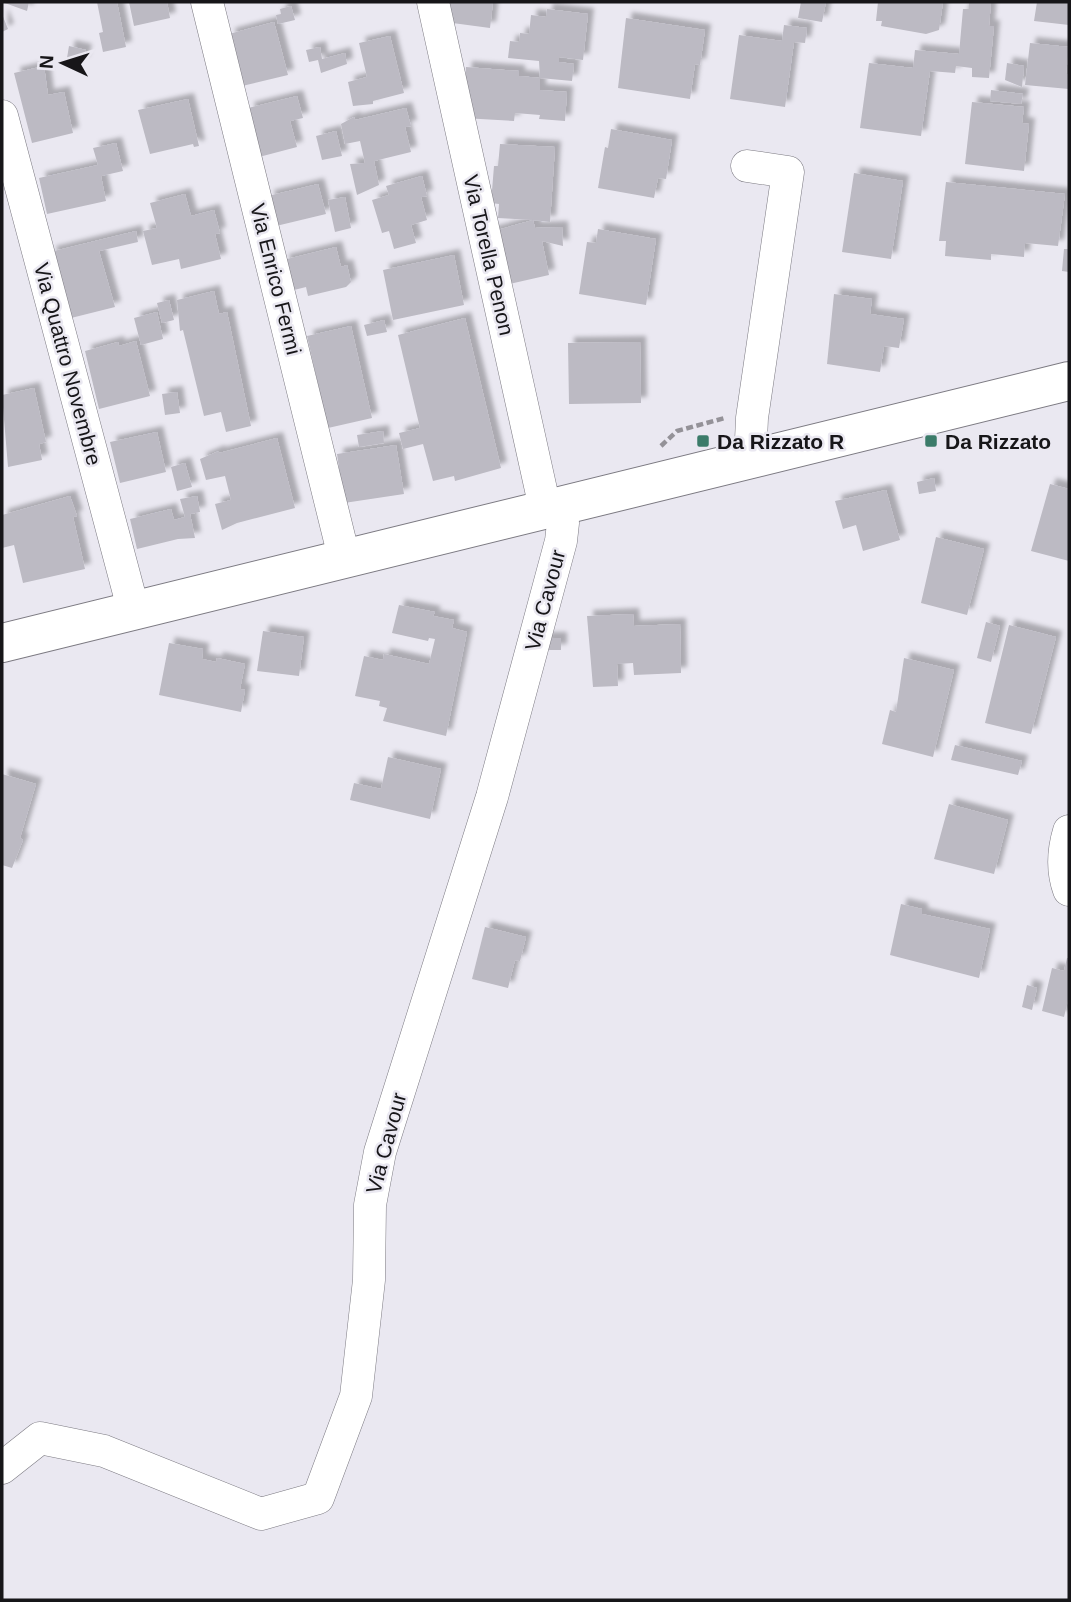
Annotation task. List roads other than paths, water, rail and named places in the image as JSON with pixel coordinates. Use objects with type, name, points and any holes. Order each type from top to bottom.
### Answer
[{"type":"main road","points":[[2,643],[1069,381]]},
{"type":"street","name":"Via Enrico Fermi","points":[[208,2],[344,557]]},
{"type":"street","name":"Via Torella Penon","points":[[433,2],[552,507]]},
{"type":"street","name":"Via Quattro Novembre","points":[[2,116],[134,612]]},
{"type":"street","points":[[747,166],[788,172],[752,418],[751,440],[756,457]]},
{"type":"street","name":"Via Cavour","points":[[2,1468],[40,1438],[104,1451],[261,1514],[318,1498],[356,1396],[369,1280],[370,1205],[380,1152],[492,797],[561,541],[563,523],[552,507]]},
{"type":"street","points":[[1069,831],[1064,849],[1064,872],[1069,890]]},
{"type":"place","name":"Da Rizzato R","points":[[703,441]]},
{"type":"place","name":"Da Rizzato","points":[[931,441]]}]
